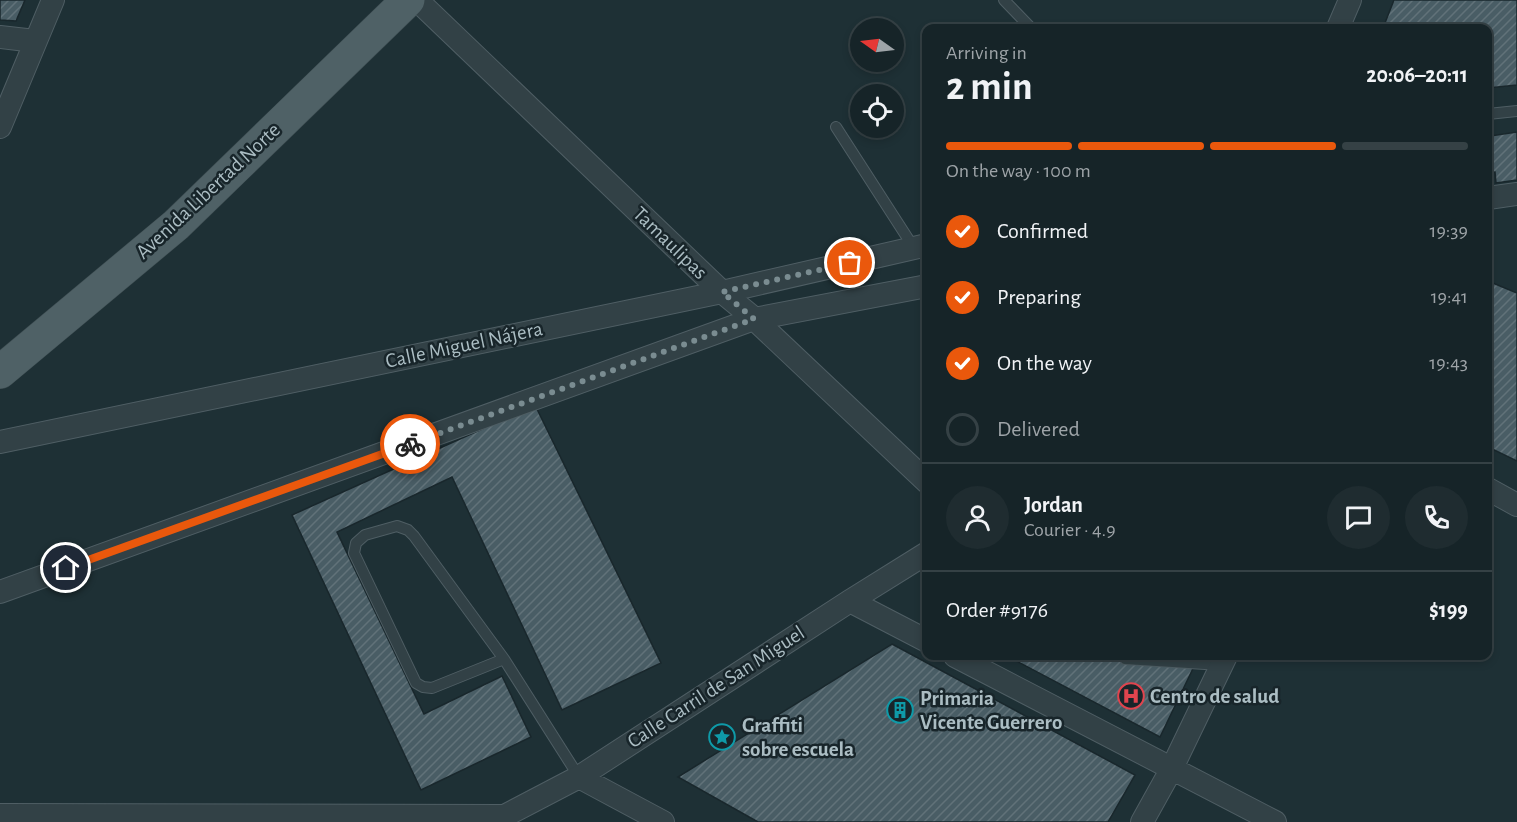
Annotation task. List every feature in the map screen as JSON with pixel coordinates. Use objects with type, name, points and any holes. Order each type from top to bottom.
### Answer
[{"type":"main road","name":"Avenida Libertad Norte","points":[[0,372],[176,225],[408,0]]},
{"type":"street","points":[[0,127],[53,0]]},
{"type":"street","name":"Tamaulipas","points":[[417,0],[722,292],[754,319],[922,477]]},
{"type":"street","points":[[1340,24],[1350,0]]},
{"type":"street","points":[[0,37],[35,40]]},
{"type":"street","points":[[1492,197],[1517,194]]},
{"type":"street","name":"Calle Miguel Nájera","points":[[0,442],[722,292],[920,246]]},
{"type":"street","points":[[0,592],[754,319],[922,287]]},
{"type":"street","points":[[1492,491],[1517,505]]},
{"type":"street","name":"Calle Carril de San Miguel","points":[[497,819],[579,777],[849,600],[922,556]]},
{"type":"street","points":[[849,600],[922,638]]},
{"type":"street","points":[[963,660],[1275,822]]},
{"type":"street","points":[[1142,822],[1172,768],[1223,660]]},
{"type":"street","points":[[579,777],[663,822]]},
{"type":"street","points":[[0,815],[497,819]]},
{"type":"lane","points":[[1004,0],[1028,24]]},
{"type":"lane","points":[[1492,114],[1517,111]]},
{"type":"lane","points":[[836,128],[920,246]]},
{"type":"lane","points":[[504,658],[432,688],[416,683],[354,553],[356,543],[365,535],[397,526],[408,530],[504,658],[579,777]]},
{"type":"building","points":[[0,0],[25,0],[16,21],[0,20]]},
{"type":"building","points":[[1394,0],[1517,0],[1517,85],[1492,88],[1492,24],[1385,24]]},
{"type":"building","points":[[1517,132],[1517,180],[1496,183],[1495,172],[1492,172],[1492,136]]},
{"type":"building","points":[[1492,283],[1517,293],[1517,461],[1492,449]]},
{"type":"building","points":[[535,405],[661,663],[562,710],[452,477],[337,532],[424,714],[502,676],[531,737],[421,790],[292,515]]},
{"type":"building","name":"Primaria Vicente Guerrero","points":[[892,644],[1135,775],[1108,822],[758,822],[678,777]]},
{"type":"building","name":"Centro de salud","points":[[1015,660],[1197,660],[1160,737]]},
{"type":"way so far","points":[[410,444],[754,319],[722,292],[850,263]]},
{"type":"place","name":"Centro de salud","points":[[1131,696]]},
{"type":"place","name":"Primaria Vicente Guerrero","points":[[900,710]]},
{"type":"place","name":"Graffiti sobre escuela","points":[[722,737]]},
{"type":"route","points":[[66,568],[410,444]]}]
